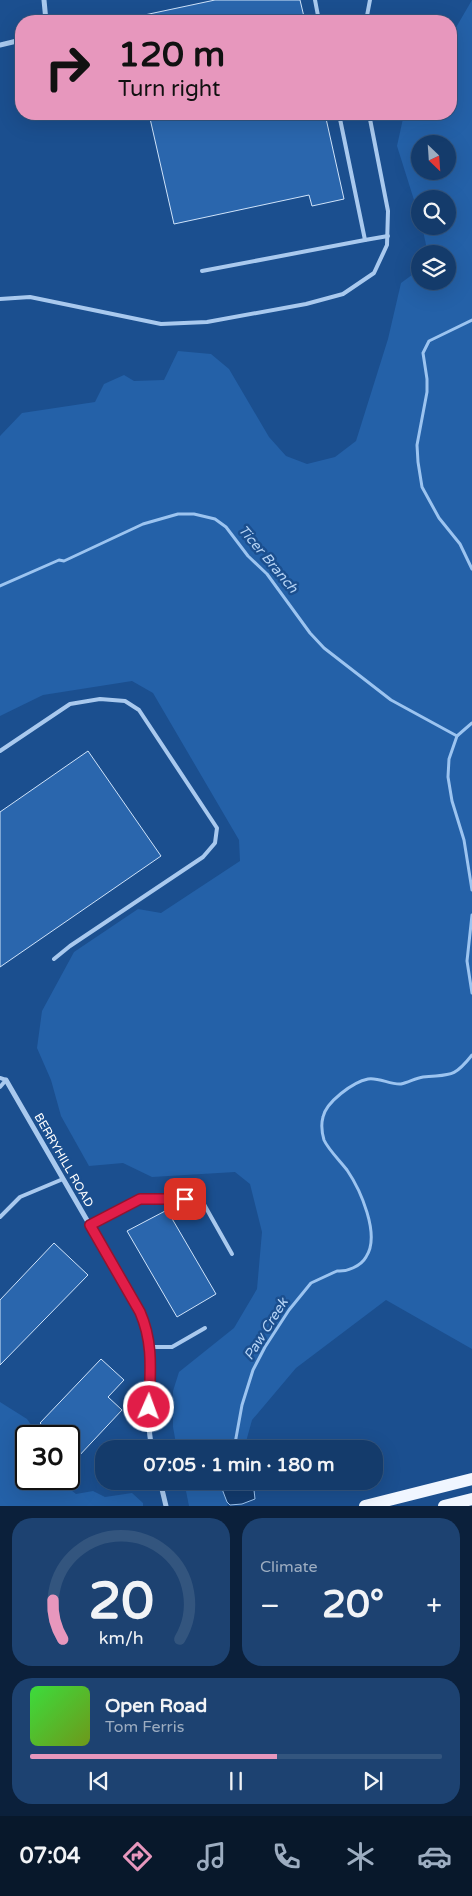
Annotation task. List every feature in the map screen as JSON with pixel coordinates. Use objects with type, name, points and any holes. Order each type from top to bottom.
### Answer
[{"type":"main road","points":[[365,1506],[472,1478]]},
{"type":"main road","points":[[444,1506],[472,1498]]},
{"type":"street","points":[[44,0],[45,15]]},
{"type":"street","points":[[0,45],[15,41]]},
{"type":"street","name":"BERRYHILL ROAD","points":[[3,1079],[90,1225],[140,1312],[146,1326],[150,1347],[148,1424],[151,1440]]},
{"type":"street","points":[[162,1490],[166,1506]]},
{"type":"lane","points":[[314,0],[318,15]]},
{"type":"lane","points":[[367,15],[370,0]]},
{"type":"lane","points":[[340,120],[365,240]]},
{"type":"lane","points":[[0,299],[30,297],[161,324],[207,322],[306,304],[343,294],[374,273],[387,245],[388,211],[370,120]]},
{"type":"lane","points":[[202,271],[388,236]]},
{"type":"lane","points":[[0,751],[70,704],[100,699],[125,701],[139,710],[217,828],[215,844],[204,857],[70,946],[54,959]]},
{"type":"lane","points":[[0,1087],[3,1079]]},
{"type":"lane","points":[[0,1217],[20,1197],[63,1179]]},
{"type":"lane","points":[[90,1225],[140,1199],[201,1199],[232,1254]]},
{"type":"lane","points":[[150,1347],[172,1347],[205,1328]]},
{"type":"shaded area","points":[[472,0],[472,1349],[386,1300],[296,1368],[252,1420],[246,1440],[175,1440],[173,1427],[173,1391],[179,1372],[234,1328],[257,1289],[262,1232],[250,1184],[235,1172],[152,1177],[123,1163],[89,1166],[61,1116],[51,1080],[37,1048],[42,1011],[74,952],[138,909],[161,913],[240,861],[239,840],[153,693],[132,681],[43,695],[0,716],[0,436],[22,413],[95,402],[104,384],[124,375],[134,381],[164,380],[178,351],[211,354],[229,369],[269,437],[286,456],[307,464],[335,457],[356,441],[388,339],[401,283],[411,276],[411,290],[456,290],[456,245],[426,245],[424,235],[456,235],[456,190],[411,190],[397,146],[403,120],[457,120],[457,26]]},
{"type":"shaded area","points":[[0,1402],[27,1419],[31,1425],[15,1425],[15,1490],[71,1490],[76,1494],[93,1491],[105,1497],[132,1493],[143,1503],[143,1506],[0,1506]]},
{"type":"shaded area","points":[[186,1490],[232,1490],[227,1506],[189,1506]]},
{"type":"shaded area","points":[[222,1490],[254,1490],[255,1499],[242,1504],[230,1505]]},
{"type":"building","points":[[215,0],[300,0],[304,15],[144,15]]},
{"type":"building","points":[[150,120],[326,120],[344,199],[312,206],[309,195],[174,224]]},
{"type":"building","points":[[88,751],[161,856],[0,967],[0,812]]},
{"type":"building","points":[[167,1210],[216,1294],[177,1317],[127,1231]]},
{"type":"building","points":[[54,1243],[88,1275],[0,1365],[0,1300]]},
{"type":"building","points":[[101,1359],[124,1380],[108,1397],[122,1410],[80,1455],[80,1425],[42,1425],[40,1423]]},
{"type":"waterway","name":"Paw Creek","points":[[472,320],[429,341],[423,353],[427,392],[417,445],[422,487],[439,518],[460,544],[472,569]]},
{"type":"waterway","name":"Ticer Branch","points":[[0,586],[59,560],[64,561],[143,524],[178,514],[194,514],[215,519],[226,527],[248,556],[267,574],[310,633],[324,648],[391,700],[457,736]]},
{"type":"waterway","name":"Paw Creek","points":[[472,723],[457,736],[449,759],[448,777],[452,801],[464,840],[472,890]]},
{"type":"waterway","name":"Paw Creek","points":[[472,915],[467,961],[472,993]]},
{"type":"waterway","name":"Paw Creek","points":[[236,1440],[242,1405],[253,1370],[265,1347],[289,1310],[311,1283],[337,1271],[357,1266],[364,1260],[370,1248],[370,1225],[363,1200],[347,1170],[324,1140],[322,1126],[325,1111],[348,1088],[362,1081],[372,1079],[401,1084],[420,1078],[450,1074],[466,1063],[472,1055]]},
{"type":"route","points":[[149,1407],[150,1356],[146,1326],[140,1312],[90,1225],[140,1199],[185,1199]]}]
